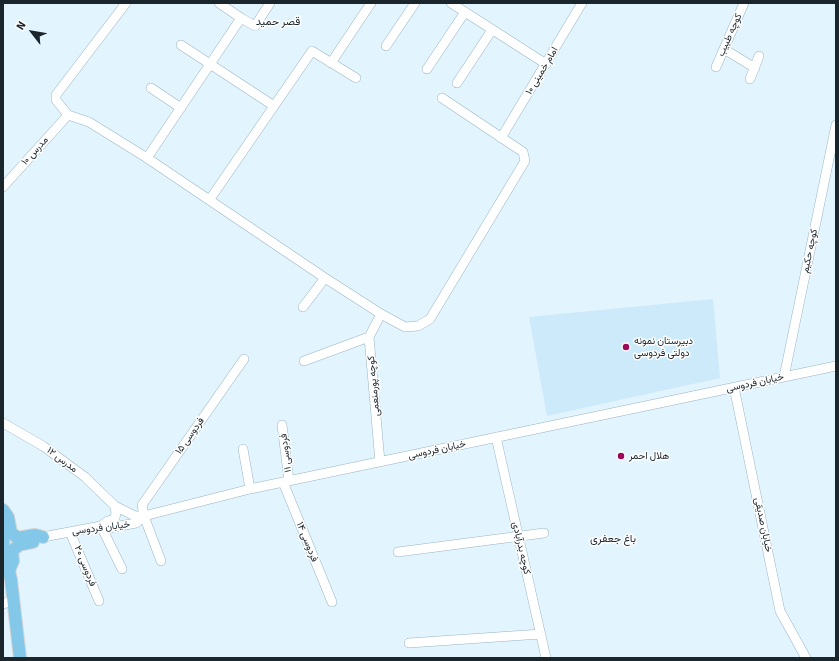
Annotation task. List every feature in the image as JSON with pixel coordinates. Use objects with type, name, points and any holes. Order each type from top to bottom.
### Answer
[{"type":"main road","points":[[3,510],[8,517],[11,533],[18,538],[35,535],[43,537]]},
{"type":"main road","points":[[3,534],[4,561],[9,570]]},
{"type":"main road","points":[[20,658],[8,602],[9,570],[13,561],[12,551],[19,545],[36,542],[43,537]]},
{"type":"street","points":[[126,3],[56,95],[56,100],[68,115],[89,122],[147,158],[325,278],[381,314],[405,327],[418,326],[430,319],[525,161],[523,152],[442,98]]},
{"type":"street","points":[[219,3],[255,26],[270,3]]},
{"type":"street","points":[[331,63],[371,3]]},
{"type":"street","points":[[386,46],[415,3]]},
{"type":"street","name":"امام خمینی ۱۰","points":[[501,138],[582,3]]},
{"type":"street","name":"کوچه طبیب","points":[[716,67],[744,3]]},
{"type":"street","points":[[454,4],[546,64]]},
{"type":"street","points":[[427,69],[465,12]]},
{"type":"street","points":[[147,158],[241,18]]},
{"type":"street","points":[[457,83],[492,30]]},
{"type":"street","points":[[181,45],[274,106]]},
{"type":"street","points":[[724,49],[754,68]]},
{"type":"street","points":[[210,200],[312,51],[356,78]]},
{"type":"street","points":[[750,79],[759,56]]},
{"type":"street","points":[[151,88],[181,108]]},
{"type":"street","name":"مدرس ۱۰","points":[[3,187],[68,115]]},
{"type":"street","name":"کوچه حکیم","points":[[784,377],[836,125]]},
{"type":"street","points":[[303,307],[325,278]]},
{"type":"street","points":[[304,361],[369,337],[381,314]]},
{"type":"street","name":"کوچه پورمنعمی","points":[[369,337],[380,462]]},
{"type":"street","name":"فردوسی ۱۵","points":[[144,516],[142,505],[244,359]]},
{"type":"street","name":"خیابان فردوسی","points":[[43,537],[101,526],[109,528],[136,523],[144,516],[250,489],[836,366]]},
{"type":"street","name":"خیابان صدیقی","points":[[734,387],[780,611],[806,658]]},
{"type":"street","name":"مدرس ۱۲","points":[[3,423],[43,446],[85,478],[115,506],[135,516],[144,516]]},
{"type":"street","name":"فردوسی ۱۱","points":[[282,425],[286,482]]},
{"type":"street","name":"کوچه بدرآبادی","points":[[496,438],[546,658]]},
{"type":"street","points":[[243,449],[250,489]]},
{"type":"street","name":"فردوسی ۱۴","points":[[286,482],[332,602]]},
{"type":"street","points":[[115,506],[116,514],[114,520],[108,521],[101,526],[122,569]]},
{"type":"street","points":[[144,516],[161,561]]},
{"type":"street","name":"فردوسی ۲۰","points":[[70,532],[99,601]]},
{"type":"street","points":[[398,552],[544,533]]},
{"type":"street","points":[[409,643],[541,634]]},
{"type":"shaded area","name":"دبیرستان نمونه دولتی فردوسی","points":[[713,299],[720,378],[547,416],[529,317]]},
{"type":"place","name":"دبیرستان نمونه دولتی فردوسی","points":[[626,347]]},
{"type":"place","name":"هلال احمر","points":[[621,456]]},
{"type":"district","name":"قصر حمید","points":[[278,22]]},
{"type":"district","name":"باغ جعفری","points":[[613,539]]}]
